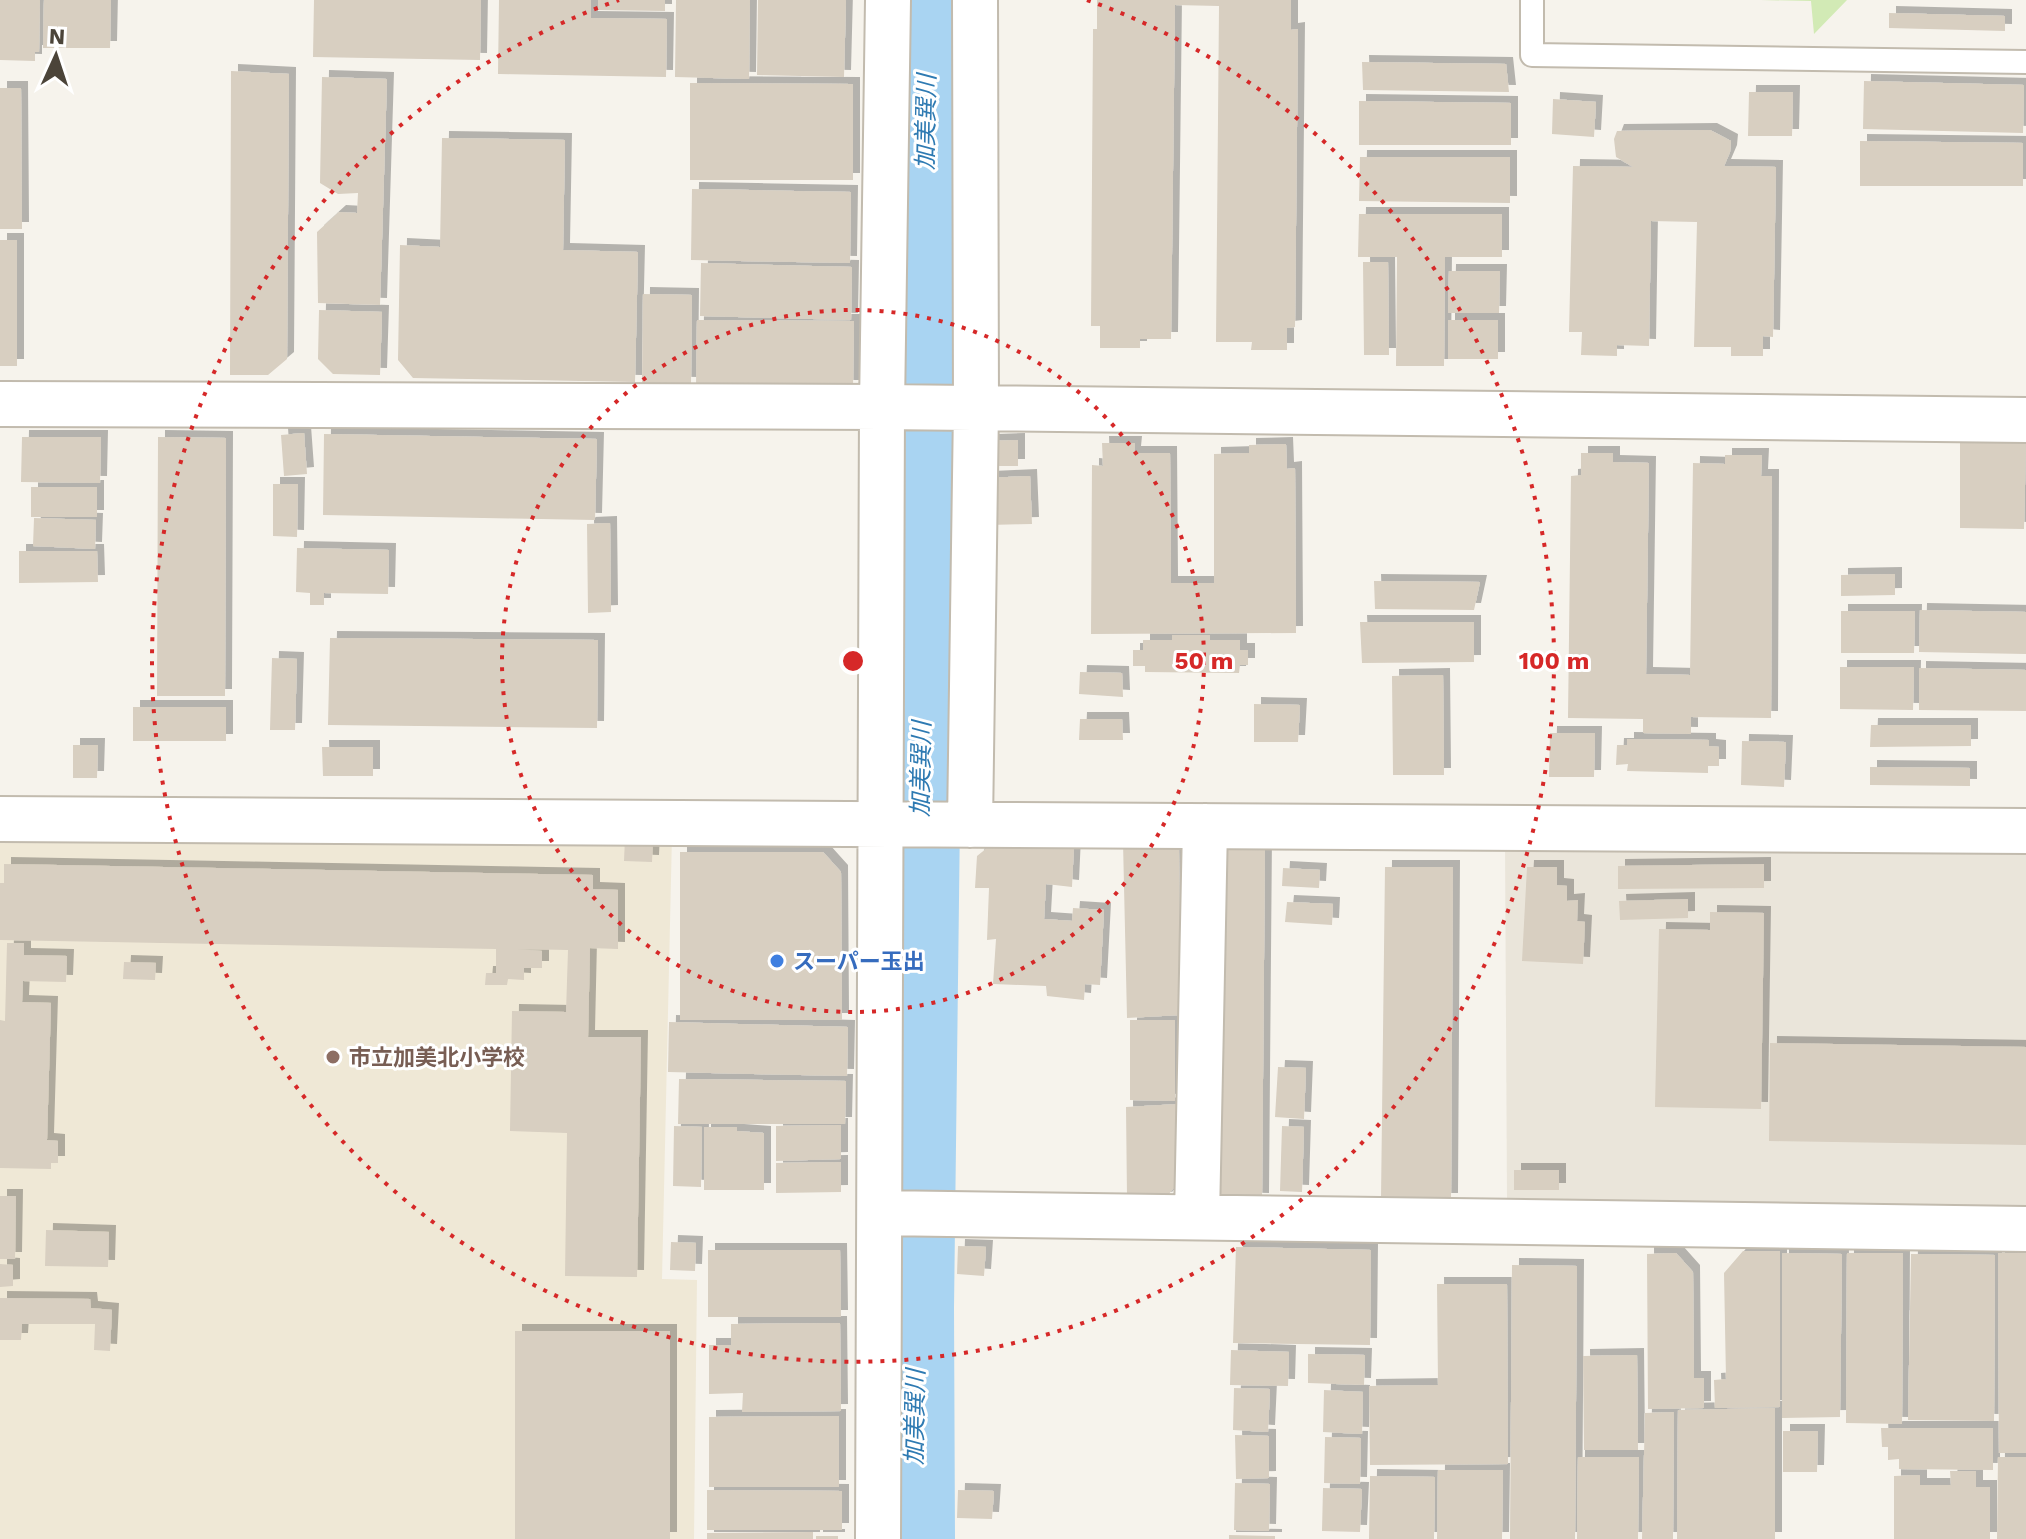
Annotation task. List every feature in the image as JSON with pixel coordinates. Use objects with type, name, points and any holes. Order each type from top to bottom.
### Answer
[{"type":"street","points":[[878,1539],[888,0]]},
{"type":"street","points":[[963,825],[965,408],[975,0]]},
{"type":"street","points":[[0,404],[884,407],[2026,420]]},
{"type":"street","points":[[0,819],[2026,831]]},
{"type":"street","points":[[1197,1217],[1205,826]]},
{"type":"street","points":[[880,1213],[2026,1229]]},
{"type":"lane","points":[[1532,0],[1532,55],[2026,62]]},
{"type":"shaded area","name":"市立加美北小学校","points":[[0,827],[672,835],[662,1279],[697,1280],[694,1539],[0,1539]]},
{"type":"shaded area","points":[[1505,843],[2026,846],[2026,1208],[1507,1200]]},
{"type":"green space","points":[[1761,0],[1847,0],[1814,34],[1811,1]]},
{"type":"building","points":[[0,0],[40,0],[39,52],[35,52],[35,61],[0,60]]},
{"type":"building","points":[[44,0],[111,0],[110,48],[43,48]]},
{"type":"building","points":[[314,0],[481,0],[480,60],[313,57]]},
{"type":"building","points":[[499,0],[591,0],[591,18],[667,19],[666,77],[498,74]]},
{"type":"building","points":[[598,0],[665,0],[665,11],[598,10]]},
{"type":"building","points":[[676,0],[750,0],[749,79],[675,77]]},
{"type":"building","points":[[758,0],[846,0],[844,77],[757,75]]},
{"type":"building","points":[[1097,0],[1291,0],[1291,30],[1298,29],[1295,327],[1287,328],[1287,350],[1251,350],[1252,342],[1216,342],[1219,6],[1175,5],[1171,339],[1140,339],[1140,348],[1100,348],[1100,326],[1091,326],[1093,29],[1097,29]]},
{"type":"building","points":[[1889,13],[2005,16],[2005,31],[1889,28]]},
{"type":"building","points":[[1362,62],[1506,64],[1509,92],[1363,90]]},
{"type":"building","points":[[231,71],[289,74],[287,359],[268,375],[230,375]]},
{"type":"building","points":[[322,77],[387,79],[380,305],[318,303],[317,232],[339,212],[357,213],[358,193],[338,194],[320,183]]},
{"type":"building","points":[[1864,81],[2024,85],[2023,133],[1863,129]]},
{"type":"building","points":[[690,83],[853,84],[853,180],[690,180]]},
{"type":"building","points":[[0,88],[21,88],[22,229],[0,229]]},
{"type":"building","points":[[1749,92],[1793,92],[1792,136],[1748,136]]},
{"type":"building","points":[[1553,99],[1596,102],[1594,137],[1552,134]]},
{"type":"building","points":[[1359,101],[1511,103],[1511,145],[1359,145]]},
{"type":"building","points":[[1710,130],[1731,141],[1724,166],[1776,167],[1773,337],[1763,336],[1763,356],[1731,356],[1731,347],[1694,347],[1697,222],[1651,221],[1649,346],[1617,345],[1617,356],[1581,355],[1582,332],[1569,332],[1573,166],[1633,167],[1616,157],[1614,139],[1617,131]]},
{"type":"building","points":[[442,138],[565,140],[563,250],[638,252],[635,382],[413,378],[398,360],[400,245],[440,247]]},
{"type":"building","points":[[1860,141],[2023,143],[2023,186],[1860,186]]},
{"type":"building","points":[[1360,157],[1510,157],[1510,203],[1359,201]]},
{"type":"building","points":[[692,189],[851,192],[850,263],[691,260]]},
{"type":"building","points":[[1359,214],[1502,214],[1502,257],[1445,257],[1444,366],[1396,366],[1397,257],[1358,257]]},
{"type":"building","points":[[0,240],[17,240],[17,366],[0,366]]},
{"type":"building","points":[[1363,262],[1388,262],[1389,355],[1364,355]]},
{"type":"building","points":[[701,263],[852,267],[851,320],[700,316]]},
{"type":"building","points":[[1449,271],[1500,271],[1499,313],[1448,313]]},
{"type":"building","points":[[643,294],[692,295],[691,384],[642,383]]},
{"type":"building","points":[[319,310],[382,312],[380,375],[333,374],[318,359]]},
{"type":"building","points":[[697,320],[854,321],[853,387],[696,386]]},
{"type":"building","points":[[1448,320],[1498,320],[1498,359],[1448,359]]},
{"type":"building","points":[[304,433],[307,474],[284,476],[281,435]]},
{"type":"building","points":[[324,434],[597,439],[595,520],[323,515]]},
{"type":"building","points":[[22,437],[101,437],[100,483],[21,482]]},
{"type":"building","points":[[158,437],[226,438],[225,696],[157,696]]},
{"type":"building","points":[[1018,440],[1018,466],[990,466],[990,441]]},
{"type":"building","points":[[1960,440],[2026,442],[2024,529],[1960,528]]},
{"type":"building","points":[[1102,443],[1135,443],[1134,453],[1170,453],[1171,583],[1214,583],[1214,454],[1249,453],[1249,445],[1286,444],[1287,469],[1295,468],[1296,633],[1091,634],[1092,465],[1103,466]]},
{"type":"building","points":[[1581,453],[1613,453],[1613,462],[1649,463],[1646,674],[1690,675],[1693,463],[1725,464],[1725,455],[1762,455],[1761,476],[1772,476],[1771,718],[1691,717],[1691,734],[1643,733],[1643,719],[1568,718],[1571,476],[1581,475]]},
{"type":"building","points":[[1030,476],[1032,524],[988,525],[986,478]]},
{"type":"building","points":[[273,484],[298,484],[297,537],[273,536]]},
{"type":"building","points":[[31,487],[97,487],[97,517],[31,517]]},
{"type":"building","points":[[34,518],[96,520],[95,549],[33,546]]},
{"type":"building","points":[[610,523],[611,612],[588,613],[587,524]]},
{"type":"building","points":[[297,548],[389,550],[388,594],[324,593],[324,605],[310,605],[310,593],[296,592]]},
{"type":"building","points":[[19,551],[97,551],[98,582],[19,583]]},
{"type":"building","points":[[1895,574],[1895,595],[1841,596],[1841,575]]},
{"type":"building","points":[[1374,581],[1480,582],[1474,610],[1375,609]]},
{"type":"building","points":[[1920,610],[2026,612],[2026,654],[1919,652]]},
{"type":"building","points":[[1841,611],[1915,611],[1914,653],[1841,653]]},
{"type":"building","points":[[1360,622],[1474,622],[1474,662],[1362,663]]},
{"type":"building","points":[[1172,635],[1210,635],[1210,640],[1240,640],[1240,650],[1248,650],[1248,665],[1240,665],[1239,673],[1145,672],[1145,666],[1133,666],[1133,650],[1143,650],[1143,640],[1172,640]]},
{"type":"building","points":[[330,638],[598,640],[597,728],[328,725]]},
{"type":"building","points":[[272,658],[297,659],[295,730],[270,730]]},
{"type":"building","points":[[1840,667],[1914,667],[1913,710],[1840,709]]},
{"type":"building","points":[[1919,668],[2026,670],[2026,711],[1919,710]]},
{"type":"building","points":[[1080,672],[1122,673],[1123,697],[1079,694]]},
{"type":"building","points":[[1443,675],[1444,775],[1393,775],[1392,676]]},
{"type":"building","points":[[1254,704],[1300,705],[1298,742],[1254,742]]},
{"type":"building","points":[[133,707],[226,707],[226,741],[133,741]]},
{"type":"building","points":[[1080,719],[1122,719],[1123,740],[1079,740]]},
{"type":"building","points":[[1871,725],[1971,725],[1971,746],[1870,747]]},
{"type":"building","points":[[1550,733],[1595,733],[1594,777],[1549,777]]},
{"type":"building","points":[[1627,739],[1709,740],[1709,746],[1719,747],[1719,766],[1708,766],[1708,773],[1627,771],[1628,764],[1616,765],[1617,745],[1627,745]]},
{"type":"building","points":[[1742,741],[1786,742],[1784,787],[1741,785]]},
{"type":"building","points":[[73,745],[98,745],[97,778],[73,778]]},
{"type":"building","points":[[322,747],[373,747],[373,776],[323,776]]},
{"type":"building","points":[[1870,767],[1970,768],[1970,786],[1870,785]]},
{"type":"building","points":[[625,838],[653,839],[652,862],[624,861]]},
{"type":"building","points":[[997,840],[1074,844],[1072,887],[1046,884],[1044,919],[1072,921],[1073,908],[1104,910],[1100,985],[1085,984],[1084,1000],[1047,996],[1046,986],[993,984],[996,939],[987,940],[989,888],[975,888],[977,856]]},
{"type":"building","points":[[1223,841],[1265,841],[1262,1200],[1227,1199],[1217,1191]]},
{"type":"building","points":[[1123,842],[1179,848],[1180,1015],[1127,1018]]},
{"type":"building","points":[[680,852],[823,852],[841,872],[842,1020],[680,1020]]},
{"type":"building","points":[[4,864],[593,875],[593,889],[618,890],[618,949],[590,948],[588,1037],[641,1037],[637,1277],[565,1276],[567,1133],[510,1131],[512,1011],[566,1012],[568,950],[518,949],[542,951],[542,968],[524,968],[524,980],[508,979],[507,985],[485,985],[486,973],[496,973],[496,949],[0,940],[0,883],[4,883]]},
{"type":"building","points":[[1764,864],[1764,888],[1618,889],[1618,866]]},
{"type":"building","points":[[1385,867],[1453,867],[1451,1200],[1381,1200]]},
{"type":"building","points":[[1527,867],[1557,867],[1557,885],[1567,886],[1567,901],[1578,900],[1577,921],[1585,922],[1583,964],[1522,961]]},
{"type":"building","points":[[1283,868],[1320,870],[1319,888],[1282,886]]},
{"type":"building","points":[[1688,899],[1688,918],[1620,920],[1619,901]]},
{"type":"building","points":[[1287,902],[1333,904],[1332,925],[1285,922]]},
{"type":"building","points":[[1710,912],[1764,913],[1761,1109],[1655,1107],[1659,929],[1710,930]]},
{"type":"building","points":[[7,943],[24,943],[24,955],[67,956],[66,982],[23,981],[22,1002],[51,1003],[47,1140],[58,1141],[58,1163],[51,1163],[51,1169],[0,1168],[0,1020],[5,1021]]},
{"type":"building","points":[[124,962],[156,963],[155,980],[123,979]]},
{"type":"building","points":[[1130,1020],[1175,1020],[1175,1101],[1130,1100]]},
{"type":"building","points":[[669,1022],[848,1027],[847,1076],[668,1072]]},
{"type":"building","points":[[1770,1043],[2026,1047],[2026,1145],[1769,1141]]},
{"type":"building","points":[[1278,1067],[1306,1068],[1304,1119],[1275,1117]]},
{"type":"building","points":[[679,1079],[846,1081],[845,1124],[678,1124]]},
{"type":"building","points":[[1179,1104],[1180,1180],[1165,1199],[1127,1198],[1126,1107]]},
{"type":"building","points":[[841,1125],[841,1159],[776,1161],[776,1126]]},
{"type":"building","points":[[674,1126],[702,1127],[701,1187],[673,1186]]},
{"type":"building","points":[[1282,1126],[1304,1127],[1302,1192],[1280,1191]]},
{"type":"building","points":[[704,1127],[737,1127],[737,1131],[764,1133],[764,1190],[704,1190]]},
{"type":"building","points":[[841,1162],[841,1192],[776,1193],[776,1163]]},
{"type":"building","points":[[1514,1170],[1559,1170],[1559,1190],[1514,1190]]},
{"type":"building","points":[[0,1196],[16,1196],[15,1259],[0,1259]]},
{"type":"building","points":[[46,1230],[109,1232],[108,1267],[45,1266]]},
{"type":"building","points":[[671,1242],[696,1243],[695,1271],[670,1270]]},
{"type":"building","points":[[958,1246],[986,1247],[984,1276],[957,1274]]},
{"type":"building","points":[[1236,1247],[1371,1250],[1370,1345],[1233,1343]]},
{"type":"building","points":[[708,1250],[840,1250],[841,1317],[708,1317]]},
{"type":"building","points":[[1743,1251],[1780,1251],[1780,1407],[1715,1408],[1714,1380],[1726,1379],[1724,1273]]},
{"type":"building","points":[[1676,1253],[1693,1272],[1694,1378],[1704,1378],[1704,1408],[1648,1409],[1647,1254]]},
{"type":"building","points":[[1782,1253],[1842,1254],[1840,1417],[1782,1418]]},
{"type":"building","points":[[1847,1253],[1903,1253],[1902,1424],[1846,1423]]},
{"type":"building","points":[[1998,1253],[2026,1253],[2026,1453],[1999,1453]]},
{"type":"building","points":[[1911,1254],[1995,1255],[1994,1421],[1908,1420]]},
{"type":"building","points":[[0,1264],[13,1265],[13,1286],[0,1287]]},
{"type":"building","points":[[1512,1265],[1577,1266],[1575,1539],[1510,1539]]},
{"type":"building","points":[[1437,1284],[1507,1284],[1508,1464],[1370,1465],[1369,1386],[1438,1385]]},
{"type":"building","points":[[0,1298],[90,1299],[91,1308],[112,1310],[110,1351],[94,1350],[95,1324],[22,1324],[21,1340],[0,1340]]},
{"type":"building","points":[[840,1323],[841,1411],[742,1412],[743,1393],[709,1394],[709,1345],[731,1345],[731,1324]]},
{"type":"building","points":[[515,1331],[670,1331],[670,1539],[515,1539]]},
{"type":"building","points":[[1231,1350],[1289,1352],[1288,1386],[1230,1385]]},
{"type":"building","points":[[1308,1354],[1365,1355],[1364,1385],[1308,1383]]},
{"type":"building","points":[[1637,1355],[1638,1450],[1584,1450],[1583,1356]]},
{"type":"building","points":[[1234,1388],[1270,1389],[1268,1432],[1233,1430]]},
{"type":"building","points":[[1324,1390],[1363,1392],[1362,1434],[1323,1432]]},
{"type":"building","points":[[1775,1408],[1775,1539],[1677,1539],[1678,1410]]},
{"type":"building","points":[[1674,1412],[1673,1539],[1642,1539],[1645,1413]]},
{"type":"building","points":[[839,1416],[839,1487],[709,1487],[709,1417]]},
{"type":"building","points":[[1881,1428],[1993,1428],[1993,1470],[1899,1469],[1899,1459],[1888,1460],[1888,1447],[1882,1447]]},
{"type":"building","points":[[1783,1431],[1818,1431],[1817,1472],[1783,1472]]},
{"type":"building","points":[[1235,1435],[1269,1436],[1269,1478],[1236,1479]]},
{"type":"building","points":[[1325,1437],[1361,1438],[1360,1484],[1324,1483]]},
{"type":"building","points":[[1578,1457],[1639,1457],[1638,1539],[1577,1539]]},
{"type":"building","points":[[1998,1457],[2026,1457],[2026,1539],[1997,1539]]},
{"type":"building","points":[[1438,1470],[1503,1470],[1502,1539],[1437,1539]]},
{"type":"building","points":[[1950,1471],[1976,1471],[1976,1487],[1990,1487],[1990,1539],[1894,1539],[1894,1476],[1920,1475],[1920,1485],[1951,1485]]},
{"type":"building","points":[[1370,1476],[1435,1477],[1434,1539],[1369,1539]]},
{"type":"building","points":[[1235,1483],[1270,1484],[1269,1531],[1234,1530]]},
{"type":"building","points":[[1323,1488],[1362,1489],[1360,1532],[1322,1531]]},
{"type":"building","points":[[707,1490],[842,1491],[842,1530],[707,1530]]},
{"type":"building","points":[[958,1490],[994,1491],[992,1519],[957,1518]]},
{"type":"building","points":[[813,1532],[813,1539],[707,1539],[707,1533]]},
{"type":"building","points":[[1229,1535],[1275,1536],[1275,1539],[1229,1539]]},
{"type":"building","points":[[816,1536],[838,1536],[838,1539],[816,1539]]},
{"type":"waterway","name":"加美巽川","points":[[913,1539],[912,1309],[928,0]]},
{"type":"place","name":"スーパー玉出","points":[[777,961]]},
{"type":"place","name":"市立加美北小学校","points":[[333,1057]]}]
